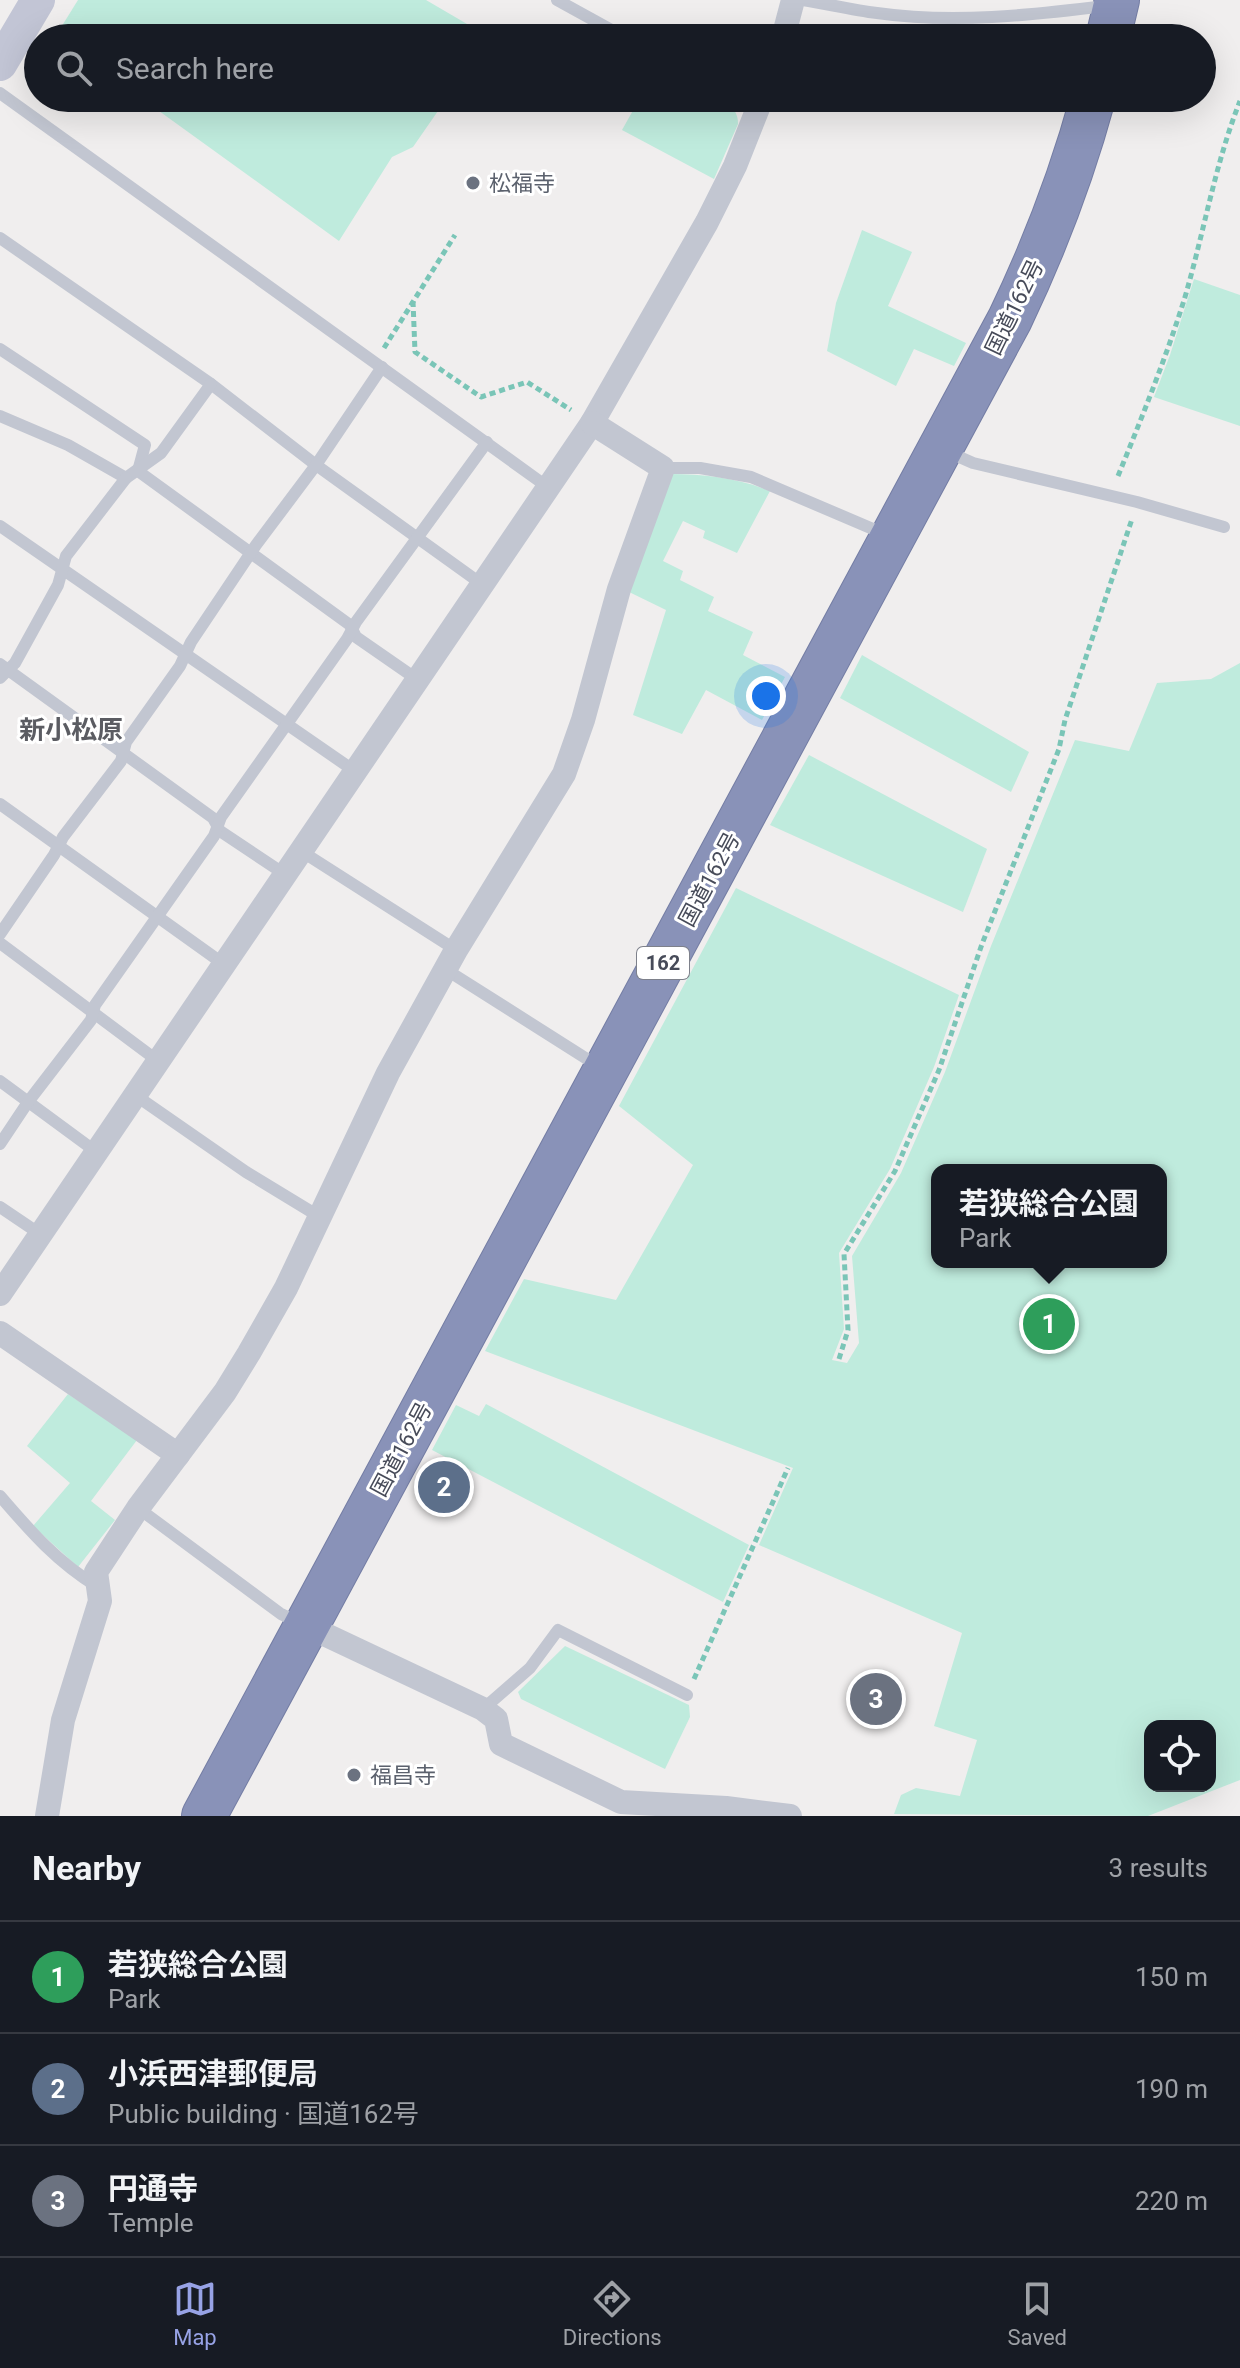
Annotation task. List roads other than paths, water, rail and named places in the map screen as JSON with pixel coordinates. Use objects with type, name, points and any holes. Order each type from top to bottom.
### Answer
[{"type":"highway","name":"国道162号","points":[[204,1816],[941,449],[1037,262],[1071,172],[1089,112]]},
{"type":"street","points":[[0,64],[38,0]]},
{"type":"street","points":[[787,24],[793,0]]},
{"type":"street","points":[[0,1294],[592,423],[707,222],[757,112]]},
{"type":"street","points":[[47,1816],[63,1720],[100,1601],[96,1572],[249,1353],[286,1288],[388,1073],[450,959],[564,774],[583,720],[619,589],[663,468],[592,423]]},
{"type":"street","points":[[0,1333],[178,1455]]},
{"type":"street","points":[[307,1626],[483,1709],[496,1719],[501,1744],[619,1809],[726,1808],[790,1816]]},
{"type":"lane","points":[[557,0],[601,24]]},
{"type":"lane","points":[[803,0],[915,16],[1114,14]]},
{"type":"lane","points":[[0,93],[24,110]]},
{"type":"lane","points":[[27,112],[549,488]]},
{"type":"lane","points":[[0,238],[211,384],[316,465],[483,585]]},
{"type":"lane","points":[[0,349],[145,445],[138,471]]},
{"type":"lane","points":[[0,934],[63,837],[121,761],[126,742],[180,666],[191,642],[251,553],[316,465],[378,364]]},
{"type":"lane","points":[[211,384],[161,453],[126,478],[66,556],[58,585],[15,663],[3,670],[123,751],[213,818],[220,831],[286,875]]},
{"type":"lane","points":[[0,416],[68,445],[126,478]]},
{"type":"lane","points":[[0,1144],[214,836],[221,817],[487,442]]},
{"type":"lane","points":[[941,449],[973,463],[1110,495],[1224,527]]},
{"type":"lane","points":[[663,468],[700,468],[751,477],[893,537]]},
{"type":"lane","points":[[138,471],[350,625],[356,637],[418,680]]},
{"type":"lane","points":[[0,526],[356,772]]},
{"type":"lane","points":[[0,804],[225,965]]},
{"type":"lane","points":[[301,851],[605,1071]]},
{"type":"lane","points":[[0,943],[158,1061]]},
{"type":"lane","points":[[0,1081],[95,1151]]},
{"type":"lane","points":[[135,1095],[246,1172],[320,1217]]},
{"type":"lane","points":[[0,1207],[40,1234]]},
{"type":"lane","points":[[0,1496],[36,1539],[75,1573],[98,1587]]},
{"type":"lane","points":[[138,1508],[281,1614],[307,1626]]},
{"type":"lane","points":[[483,1709],[530,1668],[558,1630],[687,1695]]},
{"type":"place","name":"松福寺","points":[[473,183]]},
{"type":"place","name":"若狭総合公園","points":[[1049,1324]]},
{"type":"place","name":"小浜西津郵便局","points":[[444,1487]]},
{"type":"place","name":"円通寺","points":[[876,1699]]},
{"type":"place","name":"福昌寺","points":[[354,1775]]},
{"type":"district","name":"新小松原","points":[[71,730]]}]
